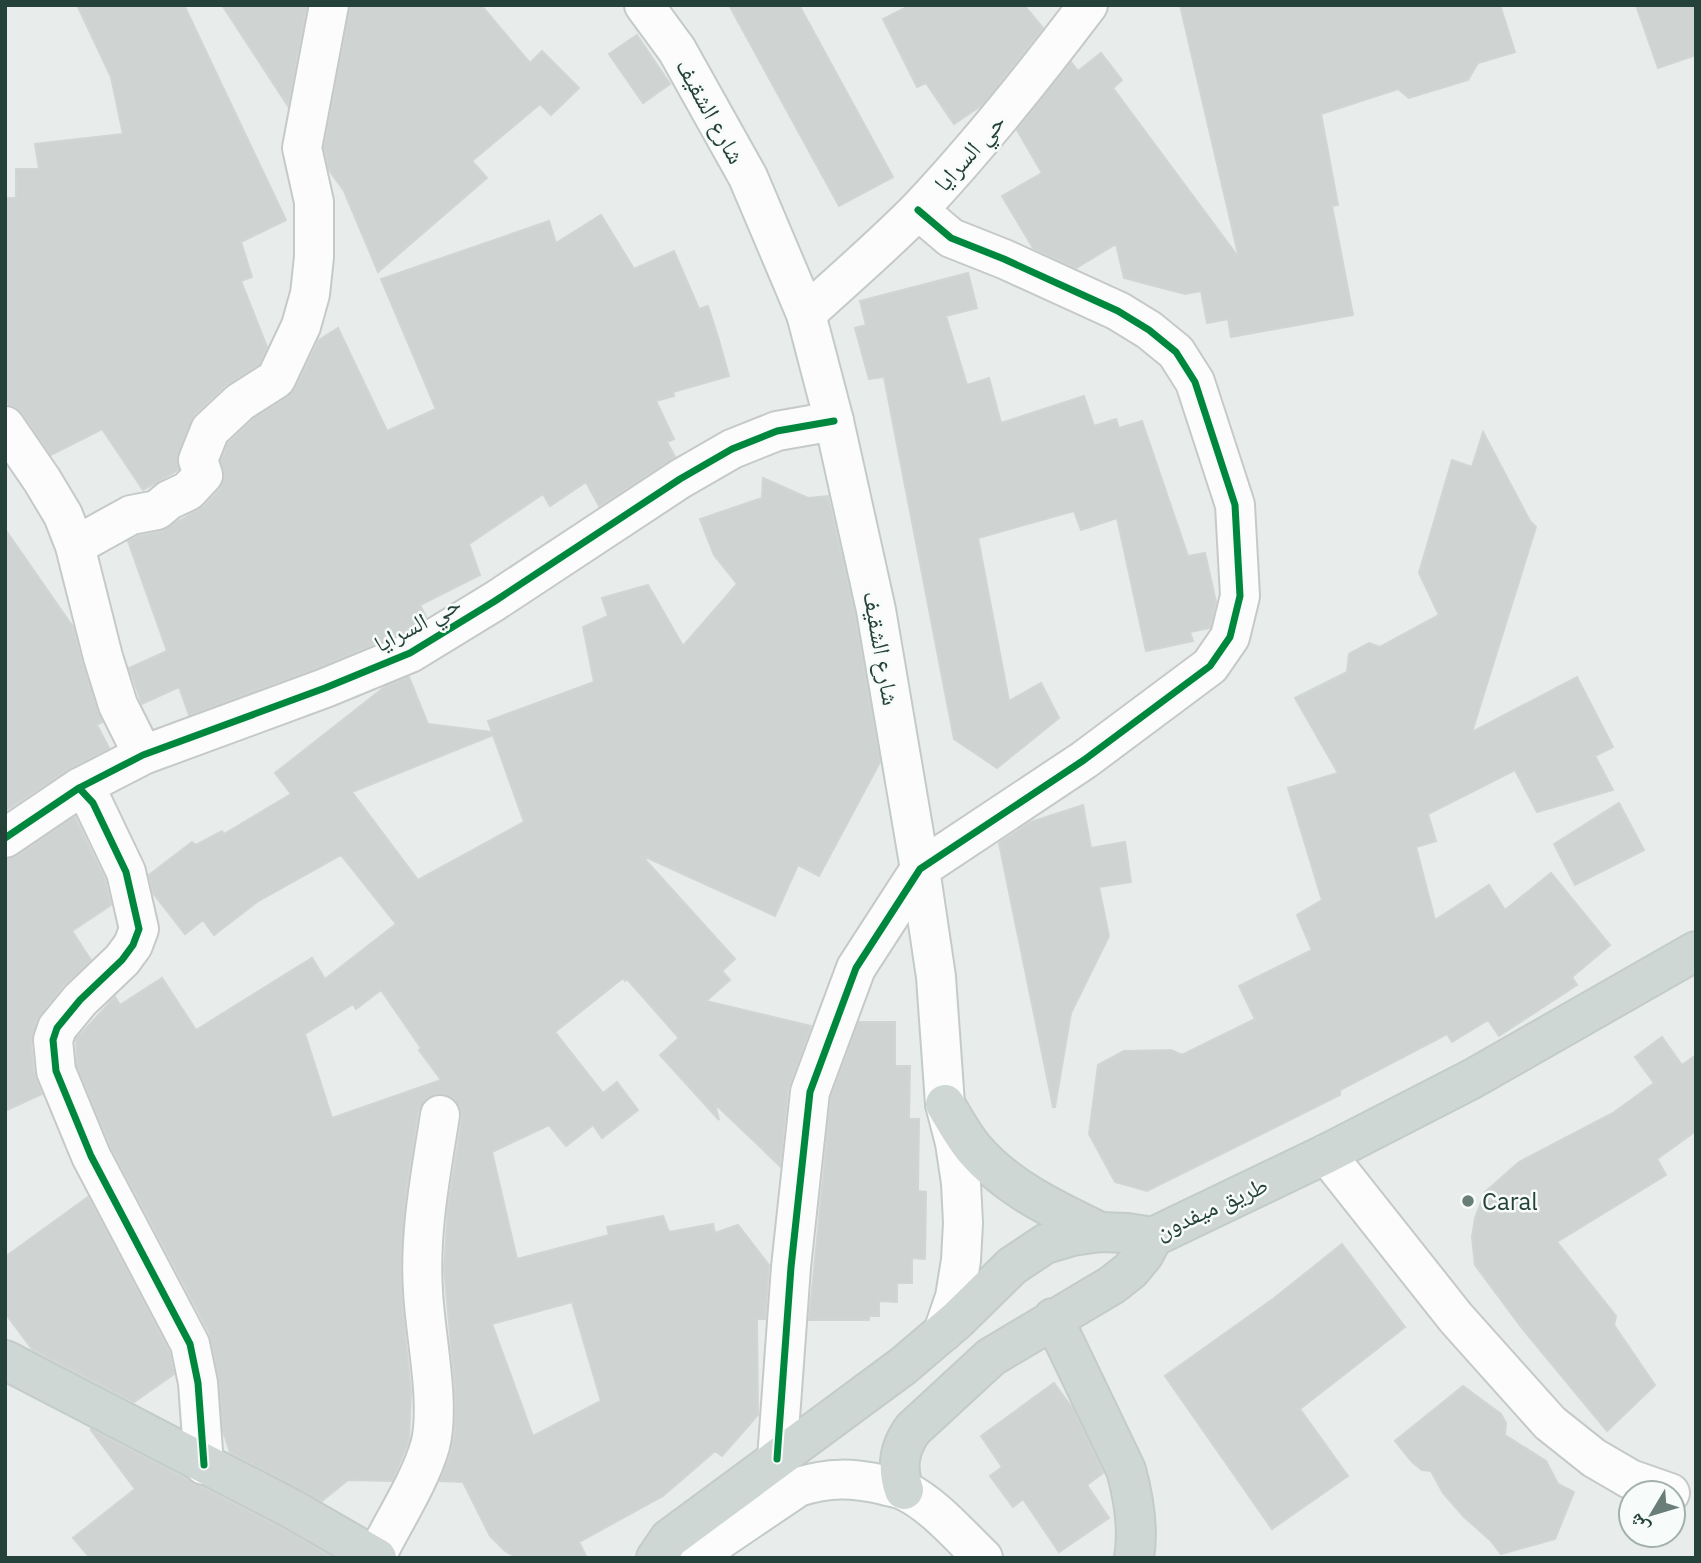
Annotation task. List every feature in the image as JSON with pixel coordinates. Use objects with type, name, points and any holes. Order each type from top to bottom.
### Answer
[{"type":"main road","name":"طريق ميفدون","points":[[656,1558],[669,1539],[903,1366],[1012,1266],[1045,1244],[1100,1232],[1153,1237],[1326,1154],[1472,1079],[1696,951]]},
{"type":"main road","points":[[945,1104],[974,1149],[1010,1182],[1054,1210],[1100,1232]]},
{"type":"main road","points":[[904,1490],[898,1464],[905,1439],[913,1429],[991,1357],[1112,1285],[1131,1270],[1153,1237]]},
{"type":"main road","points":[[1053,1318],[1126,1470],[1136,1524],[1134,1558]]},
{"type":"main road","points":[[5,1360],[292,1509],[376,1557]]},
{"type":"street","points":[[75,547],[131,515],[157,510],[169,500],[188,491],[203,475],[198,460],[210,430],[240,402],[276,379],[301,326],[310,294],[314,257],[314,202],[302,148],[329,5]]},
{"type":"street","name":"شارع الشقيف","points":[[644,5],[677,50],[748,177],[806,314],[834,421],[876,610],[920,869],[936,977],[945,1104],[961,1183],[961,1260],[954,1297],[943,1332]]},
{"type":"street","name":"حي السرايا","points":[[806,314],[918,210],[985,135],[1088,5]]},
{"type":"street","points":[[777,1459],[791,1267],[810,1092],[856,968],[920,869],[1084,760],[1210,666],[1230,637],[1240,596],[1235,505],[1195,382],[1176,352],[1149,330],[1118,311],[1004,259],[951,239],[918,210]]},
{"type":"street","name":"حي السرايا","points":[[5,838],[79,788],[143,755],[325,688],[410,653],[495,601],[680,479],[732,449],[777,431],[834,421]]},
{"type":"street","points":[[5,426],[43,480],[63,515],[75,547],[118,705],[143,755]]},
{"type":"street","points":[[79,788],[93,803],[126,872],[139,929],[133,946],[122,961],[80,1000],[57,1028],[53,1048],[56,1072],[91,1156],[190,1345],[198,1383],[204,1465]]},
{"type":"street","points":[[376,1557],[419,1472],[433,1430],[423,1276],[429,1181],[440,1115]]},
{"type":"street","points":[[1326,1154],[1456,1318],[1550,1423],[1594,1458],[1630,1479]]},
{"type":"street","points":[[693,1558],[799,1487],[818,1480],[838,1478],[856,1479],[904,1490],[932,1509],[983,1558]]},
{"type":"building","points":[[77,5],[184,5],[286,220],[241,242],[252,277],[241,281],[267,347],[259,364],[225,386],[195,414],[178,452],[178,470],[143,490],[102,429],[51,455],[23,414],[9,405],[5,395],[5,198],[16,198],[16,169],[39,169],[35,144],[123,134],[111,77]]},
{"type":"building","points":[[222,5],[307,5],[288,106]]},
{"type":"building","points":[[350,5],[481,5],[530,63],[542,51],[579,88],[551,115],[540,104],[472,161],[487,178],[378,272],[344,191],[329,170],[324,148]]},
{"type":"building","points":[[729,5],[799,5],[893,177],[839,206]]},
{"type":"building","points":[[911,5],[1024,5],[1043,28],[982,105],[954,124],[926,83],[917,87],[883,19]]},
{"type":"building","points":[[1180,5],[1500,5],[1515,52],[1478,63],[1468,80],[1409,98],[1398,89],[1321,114],[1338,205],[1332,206],[1353,315],[1231,337],[1228,319],[1207,323],[1201,291],[1185,294],[1124,278],[1116,244],[1076,268],[1033,248],[1002,196],[1042,173],[1017,130],[1071,62],[1078,71],[1101,53],[1122,80],[1113,88],[1239,258]]},
{"type":"building","points":[[1636,5],[1696,5],[1696,55],[1658,68]]},
{"type":"building","points":[[637,35],[670,84],[643,103],[609,54]]},
{"type":"building","points":[[601,215],[634,269],[674,251],[699,309],[708,306],[718,337],[729,376],[673,392],[674,396],[656,401],[674,439],[667,442],[675,457],[599,506],[586,482],[550,506],[543,494],[469,544],[480,575],[420,605],[426,617],[400,633],[317,668],[189,715],[179,687],[142,704],[129,668],[167,651],[128,541],[162,531],[204,506],[219,490],[224,480],[221,461],[228,443],[253,419],[288,397],[296,388],[319,340],[338,328],[387,431],[436,409],[381,279],[549,221],[556,243]]},
{"type":"building","points":[[968,273],[977,308],[946,316],[967,385],[989,378],[1001,423],[1084,396],[1094,426],[1116,419],[1119,428],[1142,421],[1188,556],[1205,553],[1216,602],[1210,628],[1190,632],[1193,641],[1146,651],[1117,518],[1081,530],[1074,511],[978,538],[1009,701],[1041,683],[1059,718],[997,768],[954,739],[884,377],[869,379],[855,328],[866,325],[860,301]]},
{"type":"building","points":[[1483,432],[1530,521],[1536,527],[1472,732],[1577,677],[1613,747],[1595,756],[1613,790],[1537,812],[1515,770],[1428,814],[1436,841],[1416,847],[1435,920],[1489,885],[1505,910],[1551,873],[1610,945],[1572,977],[1577,985],[1499,1036],[1488,1020],[1452,1042],[1447,1034],[1340,1090],[1340,1095],[1147,1191],[1115,1182],[1089,1134],[1098,1065],[1124,1051],[1171,1050],[1182,1055],[1255,1019],[1239,986],[1312,950],[1297,915],[1322,900],[1288,788],[1338,773],[1295,698],[1347,672],[1349,654],[1369,643],[1380,647],[1439,615],[1419,573],[1452,460],[1472,467]]},
{"type":"building","points":[[763,478],[808,498],[828,496],[855,614],[880,762],[819,876],[798,865],[775,916],[641,855],[735,959],[722,971],[730,980],[706,1001],[811,1026],[788,1089],[780,1166],[715,1104],[719,1120],[660,1055],[679,1038],[627,979],[625,981],[623,978],[555,1032],[603,1093],[617,1082],[638,1110],[602,1138],[593,1125],[566,1146],[549,1125],[492,1152],[517,1259],[609,1235],[607,1227],[663,1216],[669,1232],[713,1224],[715,1233],[738,1225],[769,1265],[765,1319],[757,1319],[758,1415],[722,1456],[715,1451],[663,1496],[579,1542],[587,1558],[518,1558],[505,1551],[490,1536],[463,1482],[440,1481],[451,1453],[455,1430],[455,1389],[444,1269],[448,1206],[462,1118],[460,1107],[453,1098],[444,1094],[433,1094],[424,1101],[418,1112],[401,1246],[401,1293],[411,1392],[409,1441],[392,1481],[348,1480],[322,1501],[230,1452],[223,1431],[219,1379],[210,1334],[111,1147],[77,1066],[76,1039],[115,997],[120,1005],[162,978],[196,1030],[312,958],[325,979],[396,924],[341,855],[257,902],[214,935],[203,920],[185,934],[153,893],[149,875],[192,842],[196,845],[222,831],[224,834],[291,794],[275,773],[386,686],[409,677],[428,724],[492,732],[488,721],[594,682],[583,627],[608,616],[602,598],[648,585],[683,646],[737,584],[714,555],[700,519],[762,498]],"holes":[[[493,735],[524,822],[418,880],[352,792]],[[381,990],[441,1080],[332,1118],[305,1034],[353,1004],[356,1009]],[[572,1302],[601,1401],[533,1436],[492,1324]]]},
{"type":"building","points":[[5,529],[73,627],[102,722],[97,725],[109,748],[67,770],[5,811]]},
{"type":"building","points":[[1619,803],[1644,850],[1575,885],[1554,844]]},
{"type":"building","points":[[1083,805],[1091,848],[1125,842],[1131,882],[1099,887],[1109,936],[1071,1013],[1053,1107],[999,843],[1031,822]]},
{"type":"building","points":[[75,817],[105,879],[111,905],[72,931],[91,960],[63,986],[36,1021],[31,1042],[34,1073],[42,1094],[5,1111],[5,860],[17,856]]},
{"type":"building","points":[[859,1022],[895,1022],[895,1066],[910,1066],[909,1119],[919,1119],[918,1191],[926,1192],[925,1259],[912,1258],[912,1283],[897,1283],[897,1302],[879,1301],[879,1316],[869,1316],[869,1320],[809,1320],[831,1097]]},
{"type":"building","points":[[1662,1037],[1682,1065],[1696,1055],[1696,1131],[1657,1159],[1666,1175],[1557,1242],[1616,1316],[1614,1325],[1655,1385],[1607,1431],[1521,1327],[1475,1265],[1472,1237],[1475,1218],[1485,1192],[1519,1162],[1613,1113],[1654,1083],[1635,1057]]},
{"type":"building","points":[[88,1197],[169,1351],[174,1374],[134,1402],[32,1349],[5,1313],[5,1257]]},
{"type":"building","points":[[1342,1244],[1405,1327],[1300,1409],[1348,1476],[1272,1529],[1165,1376],[1273,1299]]},
{"type":"building","points":[[1054,1383],[1073,1409],[1103,1473],[1087,1485],[1109,1518],[1059,1552],[1023,1499],[1013,1507],[990,1476],[1002,1467],[981,1436]]},
{"type":"building","points":[[1463,1386],[1501,1414],[1506,1423],[1505,1435],[1546,1461],[1558,1484],[1574,1492],[1555,1539],[1501,1554],[1443,1493],[1431,1471],[1422,1470],[1412,1462],[1395,1441]]},
{"type":"building","points":[[90,1429],[281,1528],[333,1558],[90,1558],[73,1538],[135,1489]]},
{"type":"cycle path","points":[[777,1459],[791,1267],[810,1092],[856,968],[920,869],[1084,760],[1210,666],[1230,637],[1240,596],[1235,505],[1195,382],[1176,352],[1149,330],[1118,311],[951,238],[918,210]]},
{"type":"cycle path","points":[[5,838],[79,788],[143,755],[325,688],[410,653],[495,601],[680,479],[732,449],[777,431],[834,421]]},
{"type":"cycle path","points":[[79,788],[93,803],[126,872],[139,929],[133,945],[122,960],[80,1000],[57,1028],[53,1040],[56,1071],[91,1156],[190,1344],[198,1383],[204,1465]]},
{"type":"place","name":"Caral","points":[[1468,1201]]}]
